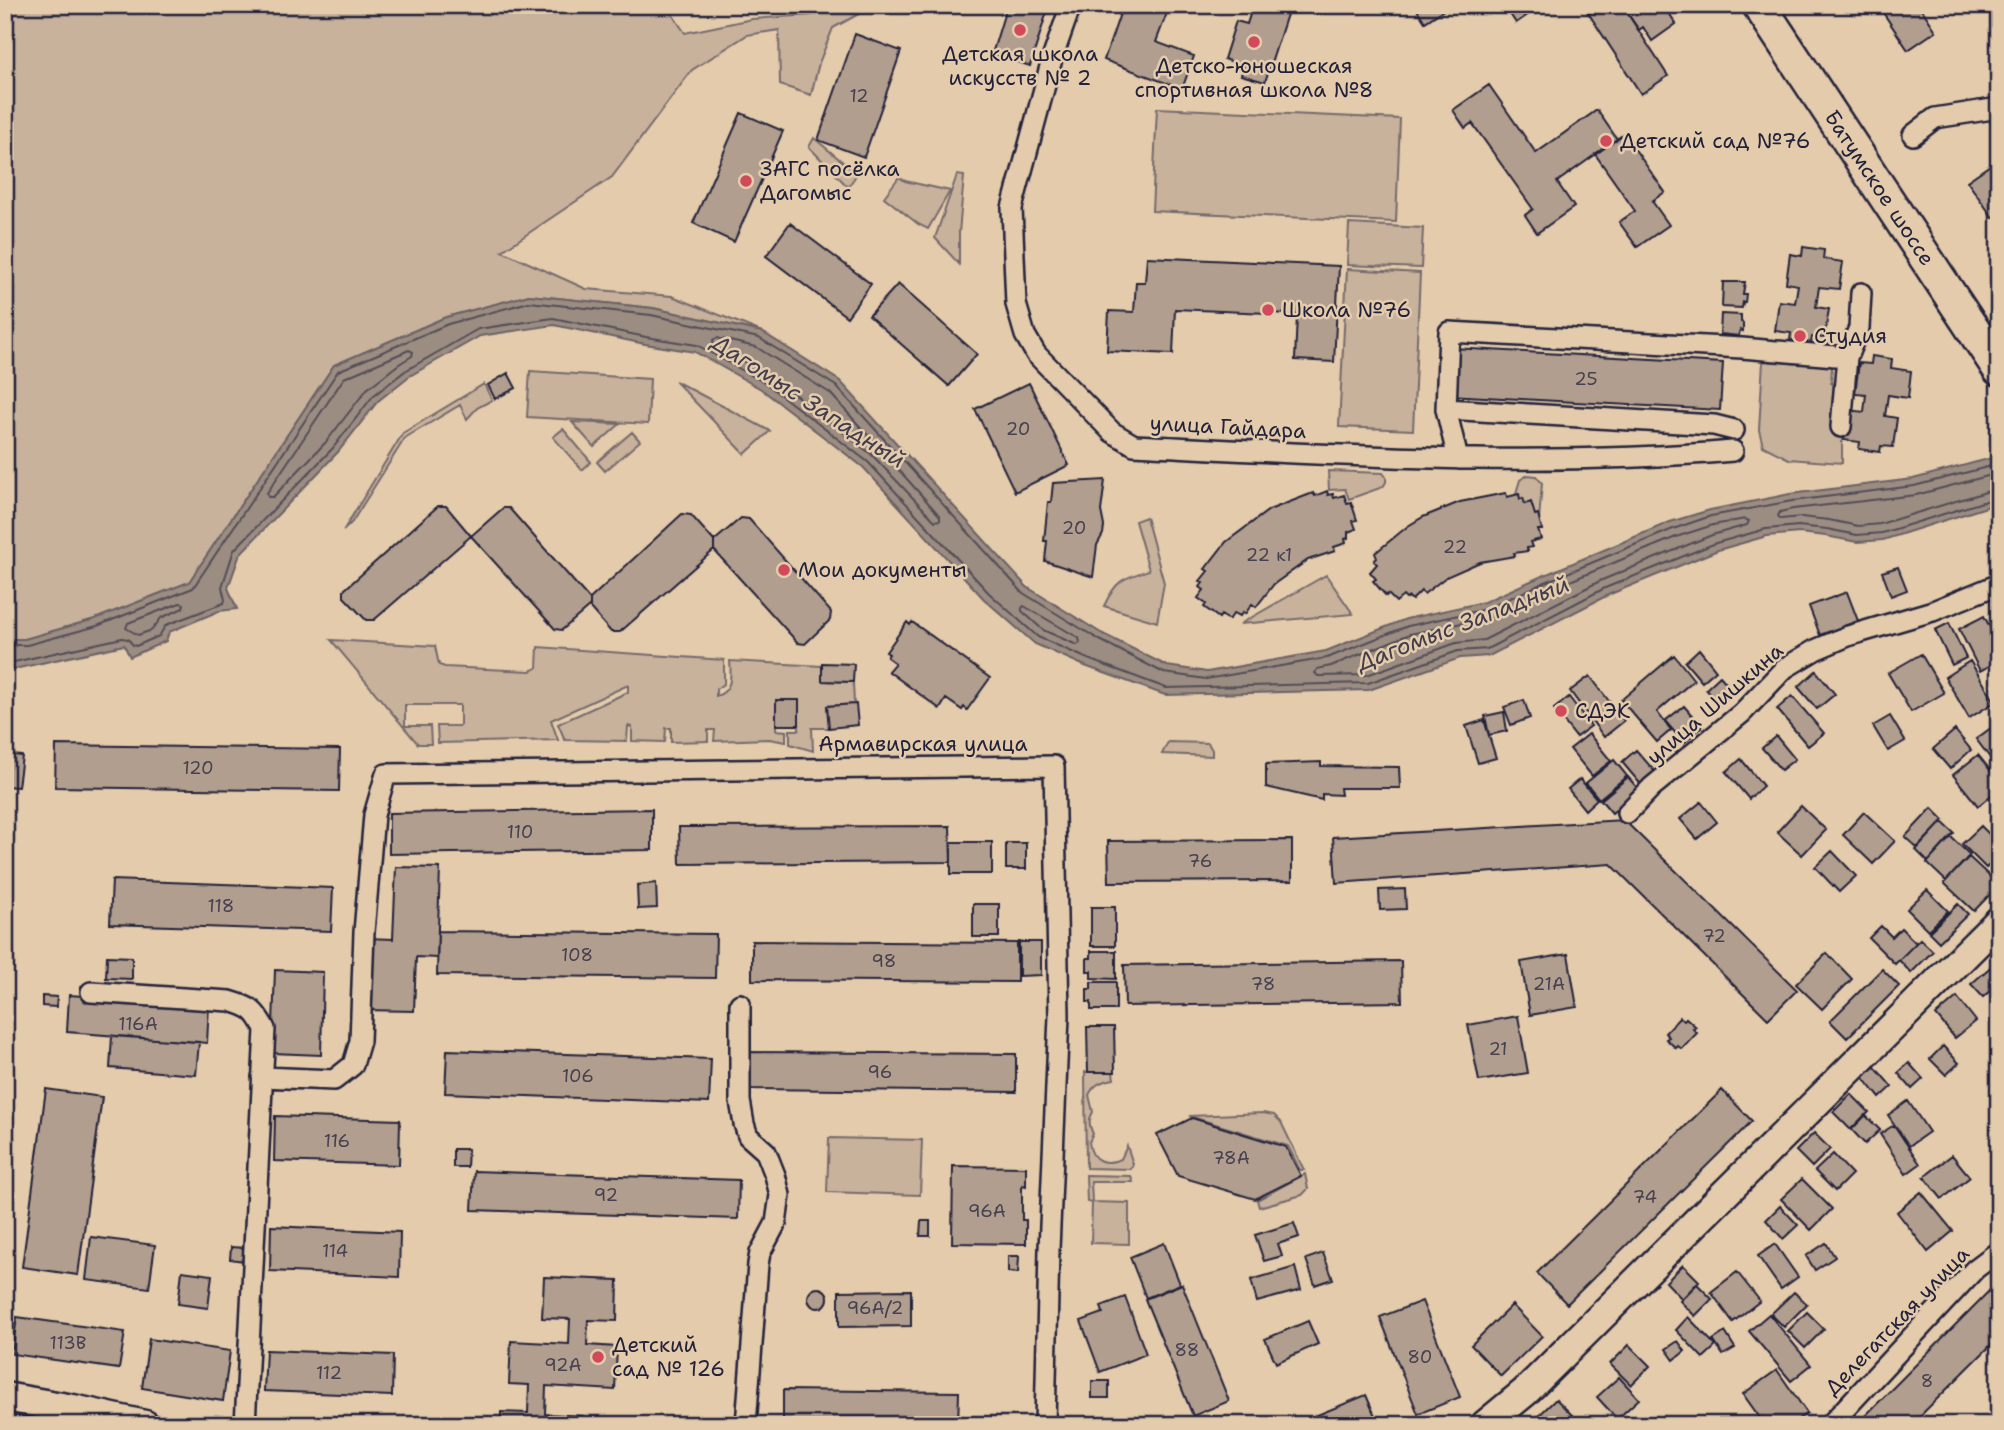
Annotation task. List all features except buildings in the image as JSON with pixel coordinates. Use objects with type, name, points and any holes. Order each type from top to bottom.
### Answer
[{"type":"highway","name":"Батумское шоссе","points":[[1759,5],[1999,369]]},
{"type":"main road","points":[[1485,1425],[1525,1392],[1999,921]]},
{"type":"main road","points":[[5,1397],[46,1403],[145,1425]]},
{"type":"street","name":"улица Гайдара","points":[[1071,5],[1052,60],[1012,208],[1018,313],[1030,345],[1044,363],[1112,432],[1134,445],[1458,459],[1669,456],[1733,451]]},
{"type":"street","points":[[1913,135],[1935,118],[1999,108]]},
{"type":"street","points":[[1840,427],[1847,357],[1859,328],[1861,293]]},
{"type":"street","points":[[1458,459],[1446,409],[1449,332],[1742,348],[1847,357]]},
{"type":"street","points":[[1446,409],[1714,425],[1734,430]]},
{"type":"street","name":"улица Шишкина","points":[[1627,813],[1652,788],[1742,713],[1785,668],[1848,636],[1933,611],[1999,584]]},
{"type":"street","name":"Армавирская улица","points":[[262,1077],[334,1080],[353,1065],[360,1041],[364,932],[374,816],[386,774],[1055,766],[1059,1016],[1045,1425]]},
{"type":"street","points":[[91,992],[230,1001],[257,1013],[265,1029],[245,1425]]},
{"type":"street","points":[[740,1004],[740,1101],[744,1124],[748,1136],[766,1152],[779,1195],[776,1223],[760,1253],[758,1264],[746,1425]]},
{"type":"street","name":"Делегатская улица","points":[[1830,1425],[1975,1269],[1999,1251]]},
{"type":"shaded area","points":[[5,5],[666,5],[685,33],[752,19],[812,15],[824,5],[875,5],[833,28],[819,63],[811,95],[780,85],[779,30],[747,35],[692,70],[612,177],[502,251],[586,289],[672,296],[762,332],[653,308],[529,295],[446,317],[334,365],[189,582],[95,619],[25,639],[5,639]]},
{"type":"shaded area","points":[[1157,108],[1400,119],[1396,222],[1152,211]]},
{"type":"shaded area","points":[[814,138],[857,174],[848,187],[809,147]]},
{"type":"shaded area","points":[[957,175],[964,176],[959,264],[935,238]]},
{"type":"shaded area","points":[[899,177],[905,181],[950,191],[928,229],[884,197]]},
{"type":"shaded area","points":[[1349,224],[1423,228],[1421,268],[1347,265]]},
{"type":"shaded area","points":[[1347,269],[1420,273],[1413,430],[1339,427]]},
{"type":"shaded area","points":[[1763,361],[1832,366],[1831,383],[1838,385],[1835,436],[1842,437],[1842,463],[1789,459],[1763,446],[1759,430]]},
{"type":"shaded area","points":[[530,371],[650,379],[648,424],[527,417]]},
{"type":"shaded area","points":[[675,381],[770,431],[745,454]]},
{"type":"shaded area","points":[[484,384],[492,400],[477,408],[467,419],[460,405],[405,438],[352,522],[343,531],[403,433]]},
{"type":"shaded area","points":[[572,422],[620,424],[594,447]]},
{"type":"shaded area","points":[[563,429],[591,462],[582,470],[553,437]]},
{"type":"shaded area","points":[[632,432],[640,441],[605,471],[597,462]]},
{"type":"shaded area","points":[[1328,471],[1383,473],[1386,482],[1383,487],[1349,499],[1345,489],[1329,490]]},
{"type":"shaded area","points":[[1528,475],[1536,476],[1542,483],[1539,520],[1511,510],[1520,480]]},
{"type":"shaded area","points":[[1146,517],[1164,583],[1157,622],[1104,606],[1121,581],[1149,570],[1135,521]]},
{"type":"shaded area","points":[[1326,575],[1353,614],[1240,624]]},
{"type":"shaded area","points":[[331,640],[435,646],[439,665],[445,667],[530,671],[537,668],[538,647],[724,660],[724,684],[716,689],[716,696],[722,694],[728,686],[730,661],[822,666],[822,681],[853,682],[854,704],[827,706],[829,728],[812,728],[813,751],[790,744],[790,730],[799,730],[799,700],[776,700],[776,730],[786,731],[786,742],[769,739],[714,741],[715,730],[708,730],[708,741],[671,742],[671,728],[666,728],[665,742],[632,741],[632,727],[628,726],[627,741],[565,740],[558,724],[628,692],[628,685],[551,720],[558,740],[438,743],[437,726],[460,726],[460,705],[405,705],[405,726],[430,726],[431,744],[418,744]]},
{"type":"shaded area","points":[[1168,742],[1208,743],[1212,756],[1162,754]]},
{"type":"shaded area","points":[[1085,1072],[1113,1072],[1114,1079],[1099,1084],[1089,1095],[1093,1112],[1090,1123],[1093,1134],[1089,1142],[1092,1154],[1104,1162],[1115,1161],[1121,1159],[1127,1146],[1133,1164],[1131,1169],[1086,1168]]},
{"type":"shaded area","points":[[1263,1113],[1274,1115],[1281,1122],[1304,1170],[1300,1170],[1288,1146],[1189,1116]]},
{"type":"shaded area","points":[[829,1138],[922,1140],[920,1195],[827,1192]]},
{"type":"shaded area","points":[[1305,1174],[1308,1189],[1302,1195],[1259,1207],[1257,1200]]},
{"type":"shaded area","points":[[1086,1175],[1131,1176],[1133,1182],[1091,1182],[1092,1202],[1129,1203],[1129,1244],[1091,1243],[1092,1203],[1087,1202]]},
{"type":"water","name":"Дагомыс Западный","points":[[529,295],[653,308],[762,332],[840,381],[1027,587],[1101,633],[1167,666],[1207,672],[1326,651],[1406,619],[1484,602],[1670,522],[1710,510],[1790,494],[1913,479],[1999,456],[1999,503],[1883,540],[1857,542],[1799,533],[1767,536],[1718,550],[1608,595],[1489,656],[1460,658],[1369,690],[1165,695],[1085,666],[1035,644],[984,599],[863,467],[761,389],[695,352],[554,325],[480,336],[408,377],[378,401],[338,452],[240,554],[228,588],[237,609],[219,611],[169,632],[166,641],[130,657],[124,645],[5,671],[5,639],[25,639],[95,619],[189,582],[334,365],[446,317]]},
{"type":"place","name":"Детская школа искусств № 2","points":[[1020,30]]},
{"type":"place","name":"Детско-юношеская спортивная школа №8","points":[[1254,42]]},
{"type":"place","name":"Детский сад №76","points":[[1606,141]]},
{"type":"place","name":"ЗАГС посёлка Дагомыс","points":[[746,181]]},
{"type":"place","name":"Школа №76","points":[[1268,310]]},
{"type":"place","name":"Студия","points":[[1800,336]]},
{"type":"place","name":"Мои документы","points":[[784,570]]},
{"type":"place","name":"СДЭК","points":[[1561,711]]},
{"type":"place","name":"Детский сад № 126","points":[[598,1357]]}]
